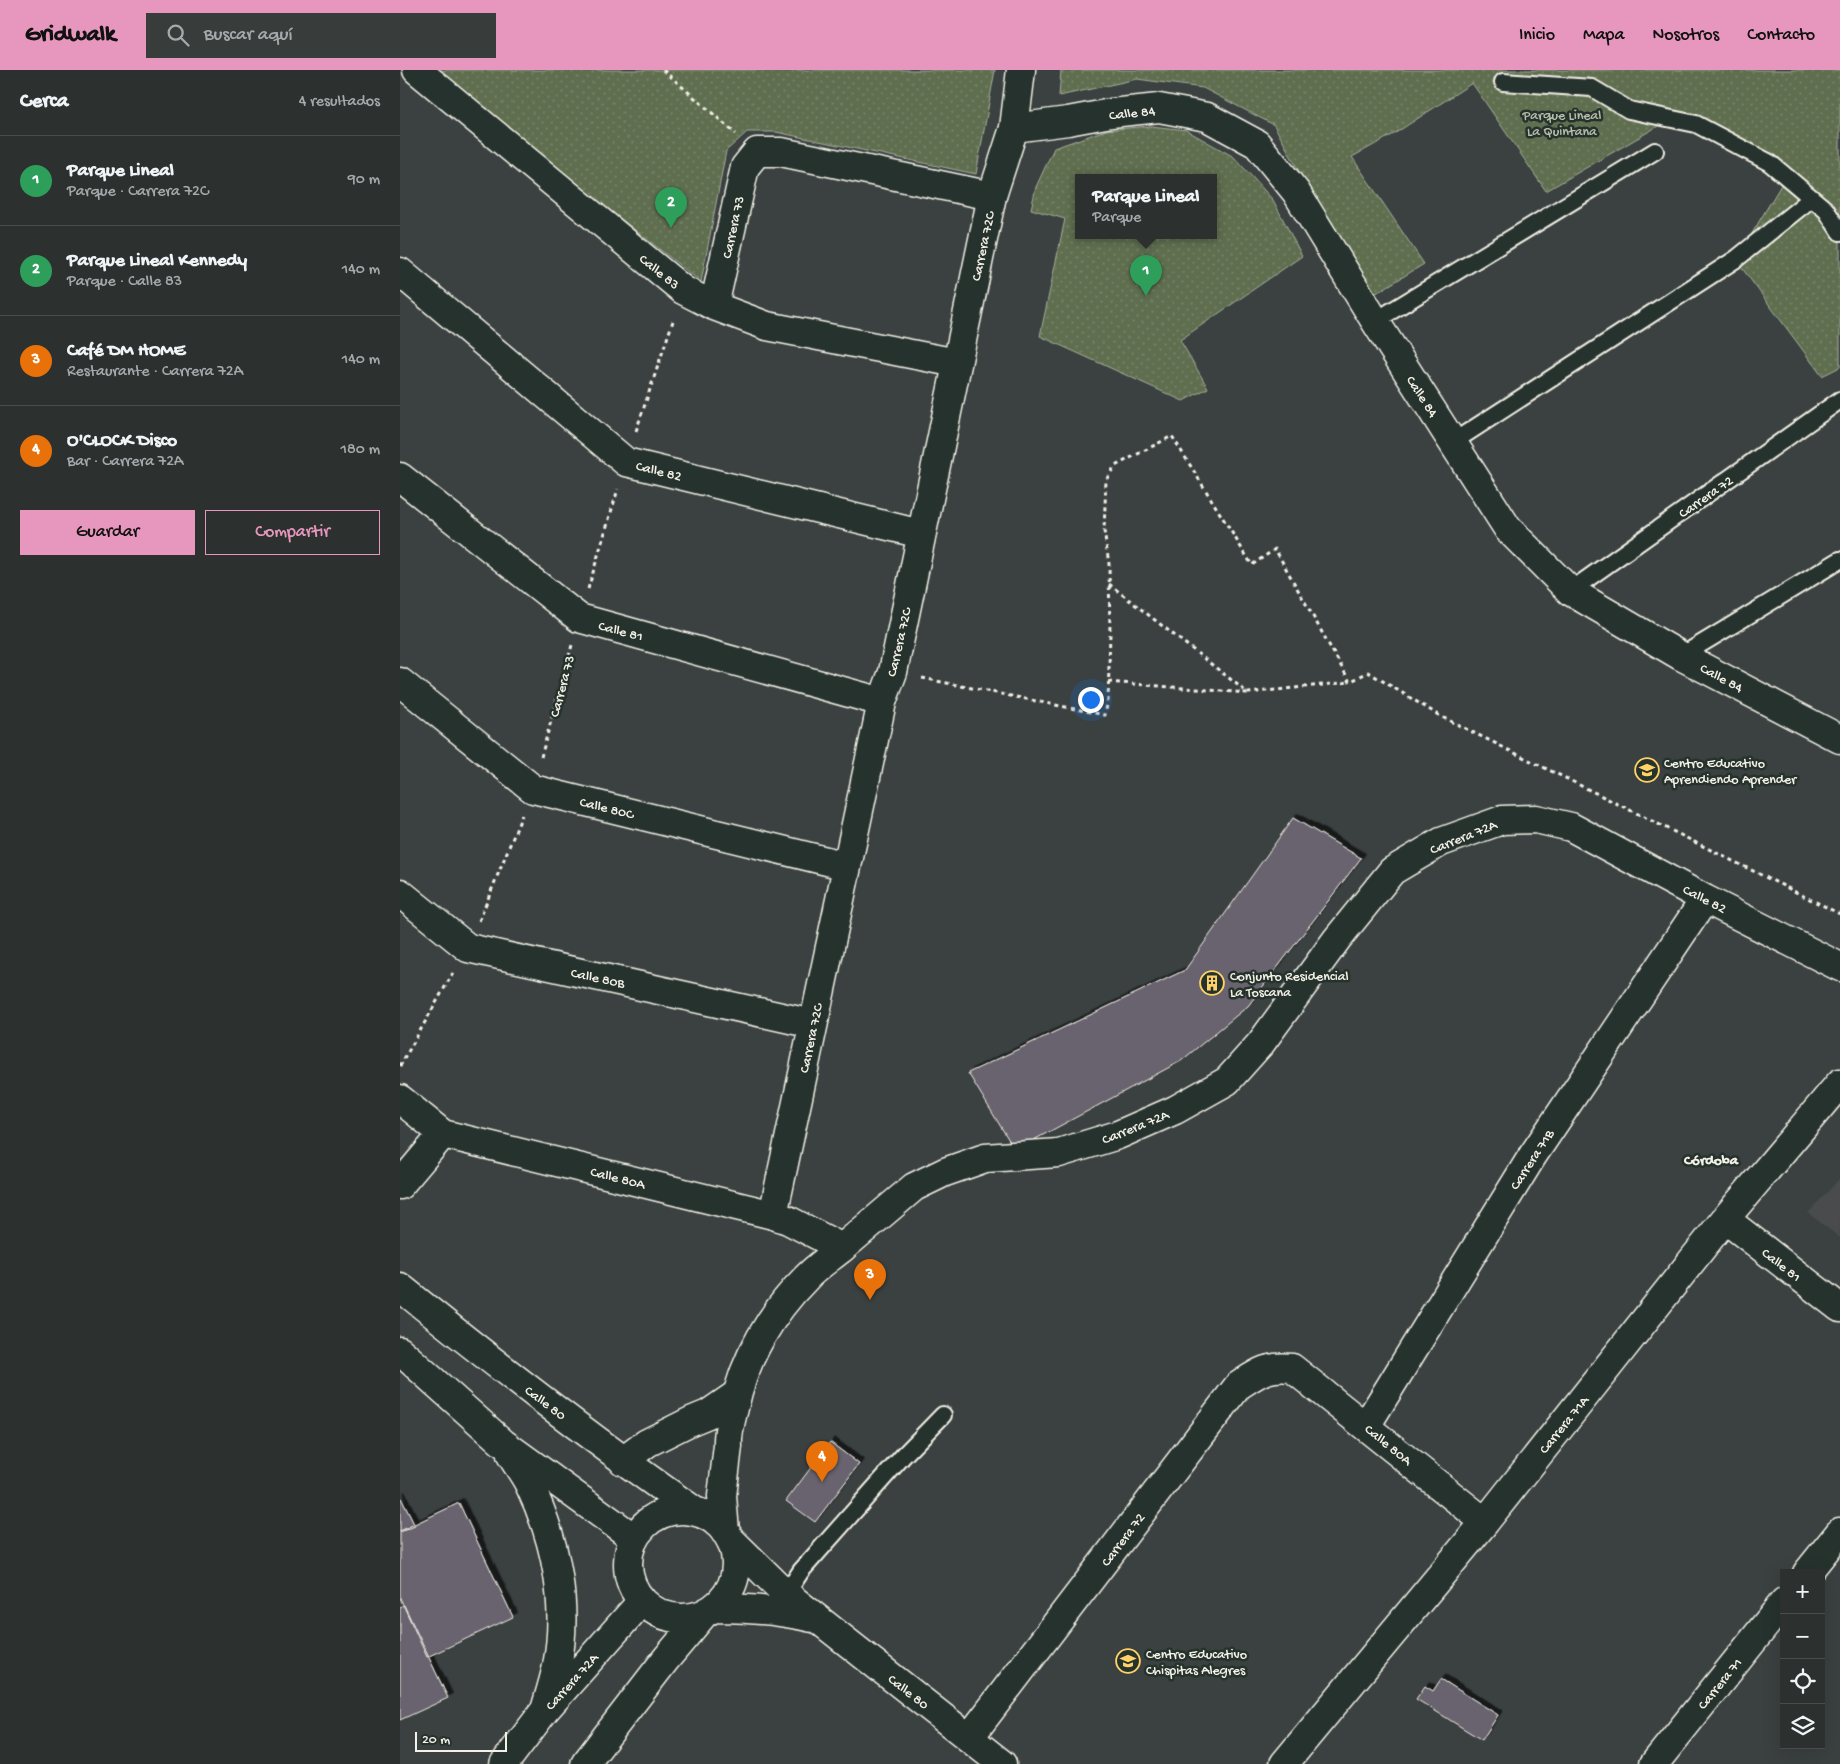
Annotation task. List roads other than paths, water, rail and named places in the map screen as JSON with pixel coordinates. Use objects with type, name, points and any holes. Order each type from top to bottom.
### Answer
[{"type":"street","name":"Calle 83","points":[[417,70],[683,290],[714,306],[767,326],[957,363]]},
{"type":"street","name":"Carrera 72C","points":[[773,1215],[882,702],[892,672],[992,196],[1014,128],[1021,70]]},
{"type":"street","name":"Calle 84","points":[[1014,128],[1111,113],[1159,108],[1206,117],[1257,144],[1296,192],[1375,321],[1508,528],[1570,591],[1681,656],[1840,739]]},
{"type":"street","name":"Carrera 73","points":[[714,306],[745,166],[757,152],[781,152],[992,196]]},
{"type":"street","name":"Calle 82","points":[[400,272],[626,462],[921,534]]},
{"type":"street","name":"Calle 81","points":[[400,477],[579,618],[882,702]]},
{"type":"street","name":"Calle 80C","points":[[400,682],[533,789],[847,866]]},
{"type":"street","name":"Carrera 72A","points":[[728,1536],[722,1496],[728,1446],[727,1438],[736,1394],[753,1351],[777,1312],[806,1277],[914,1187],[945,1172],[985,1158],[1059,1153],[1118,1135],[1175,1110],[1226,1081],[1261,1043],[1337,939],[1392,870],[1441,842],[1502,820],[1536,819],[1571,828]]},
{"type":"street","name":"Calle 82","points":[[1571,828],[1705,899],[1840,967]]},
{"type":"street","name":"Calle 80B","points":[[400,893],[468,948],[813,1024]]},
{"type":"street","name":"Carrera 71B","points":[[1366,1426],[1533,1155],[1705,899]]},
{"type":"street","name":"Carrera 71A","points":[[1284,1764],[1485,1522],[1725,1219],[1840,1083]]},
{"type":"street","name":"Calle 80A","points":[[400,1099],[443,1134],[773,1215],[788,1220],[842,1248]]},
{"type":"street","points":[[400,1185],[443,1134]]},
{"type":"street","name":"Calle 81","points":[[1725,1219],[1840,1308]]},
{"type":"street","name":"Calle 80","points":[[400,1287],[476,1349],[623,1461],[698,1512]]},
{"type":"street","points":[[400,1351],[503,1443],[634,1538]]},
{"type":"street","name":"Carrera 72","points":[[969,1738],[1238,1386],[1264,1370],[1278,1366],[1292,1368]]},
{"type":"street","name":"Calle 80A","points":[[1292,1368],[1485,1522]]},
{"type":"street","points":[[623,1461],[647,1443],[708,1414],[736,1394]]},
{"type":"street","points":[[503,1443],[528,1483],[547,1526],[558,1572],[561,1619],[557,1665],[545,1710]]},
{"type":"street","name":"Carrera 72A","points":[[698,1512],[728,1446]]},
{"type":"street","points":[[584,1764],[708,1611],[725,1597],[732,1584],[736,1569],[735,1554],[728,1536],[718,1524],[698,1512],[678,1510],[661,1514],[645,1524],[634,1538],[628,1554],[628,1571],[632,1587],[642,1601],[655,1612],[670,1617],[687,1618],[708,1611]]},
{"type":"street","points":[[1810,1569],[1840,1532]]},
{"type":"street","name":"Calle 80","points":[[728,1536],[786,1594],[816,1619],[1002,1764]]},
{"type":"street","name":"Carrera 72A","points":[[504,1764],[545,1710],[642,1601]]},
{"type":"street","name":"Carrera 71","points":[[1654,1764],[1780,1607]]},
{"type":"street","name":"Calle 80","points":[[708,1611],[758,1608],[816,1619]]},
{"type":"lane","points":[[1503,82],[1592,88],[1629,110],[1696,124],[1770,163],[1826,210],[1840,232]]},
{"type":"lane","points":[[1375,321],[1656,151]]},
{"type":"lane","points":[[1453,442],[1736,259],[1812,198]]},
{"type":"lane","name":"Carrera 72","points":[[1570,591],[1840,400]]},
{"type":"lane","points":[[1681,656],[1840,560]]},
{"type":"lane","points":[[786,1594],[801,1572],[903,1456],[943,1415]]},
{"type":"place","name":"Parque Lineal Kennedy","points":[[671,228]]},
{"type":"place","name":"Parque Lineal","points":[[1146,296]]},
{"type":"place","name":"Centro Educativo Aprendiendo Aprender","points":[[1647,770]]},
{"type":"place","name":"Conjunto Residencial La Toscana","points":[[1212,983]]},
{"type":"place","name":"Café DM HOME","points":[[870,1300]]},
{"type":"place","name":"O'CLOCK Disco","points":[[822,1482]]},
{"type":"place","name":"Centro Educativo Chispitas Alegres","points":[[1128,1661]]},
{"type":"district","name":"Córdoba","points":[[1711,1159]]},
{"type":"park label","name":"Parque Lineal La Quintana","points":[[1562,122]]}]
